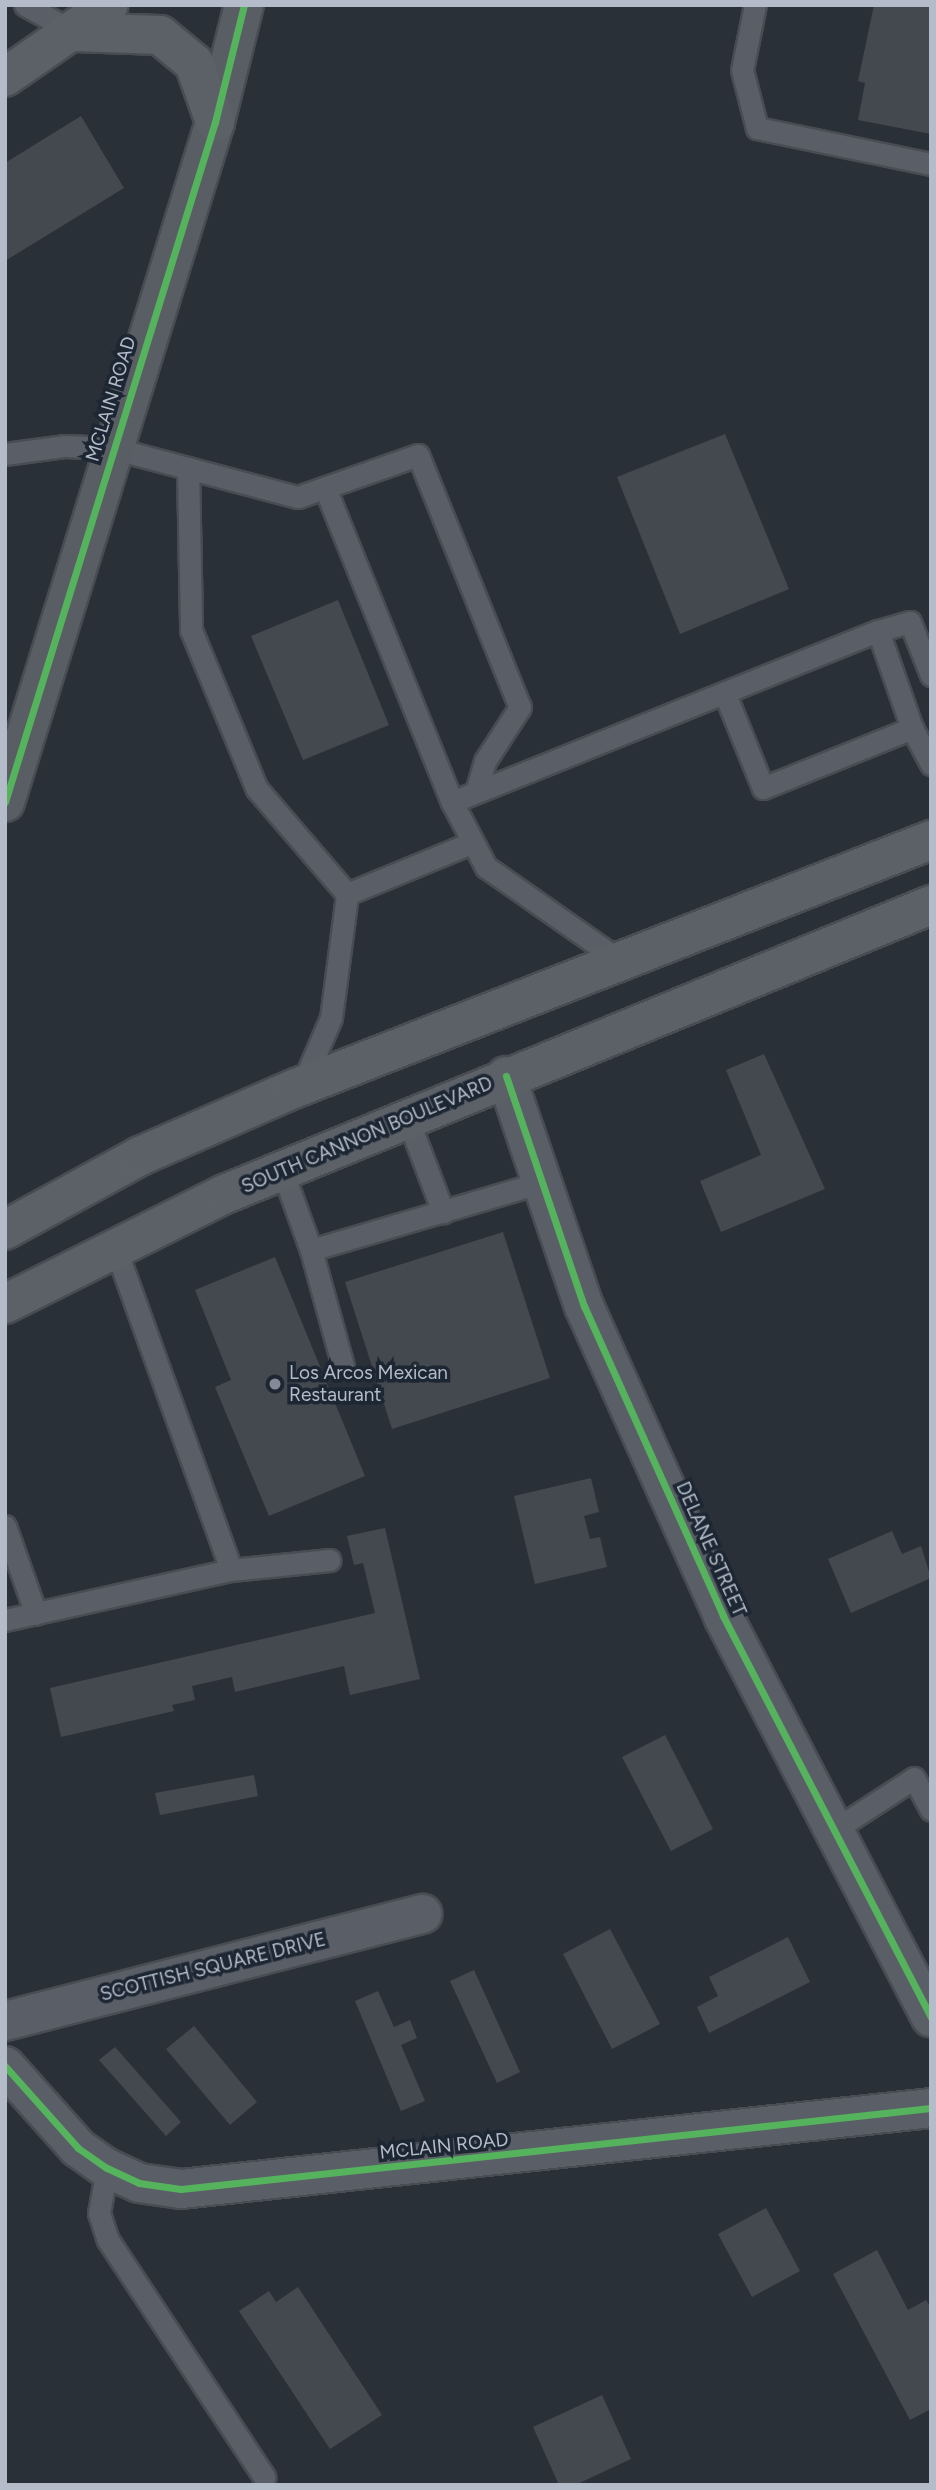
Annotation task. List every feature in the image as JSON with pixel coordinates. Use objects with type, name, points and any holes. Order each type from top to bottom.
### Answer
[{"type":"main road","points":[[5,77],[75,32],[108,5]]},
{"type":"main road","points":[[75,32],[160,35],[194,63],[215,122]]},
{"type":"main road","points":[[5,1230],[140,1156],[302,1085],[931,839]]},
{"type":"main road","name":"SOUTH CANNON BOULEVARD","points":[[5,1304],[282,1170],[506,1076],[931,905]]},
{"type":"street","name":"MCLAIN ROAD","points":[[5,802],[112,448],[215,122],[244,5]]},
{"type":"street","name":"DELANE STREET","points":[[506,1076],[539,1183],[584,1306],[723,1616],[931,2017]]},
{"type":"street","name":"SCOTTISH SQUARE DRIVE","points":[[5,2021],[422,1914]]},
{"type":"street","name":"MCLAIN ROAD","points":[[5,2066],[78,2148],[107,2168],[139,2183],[181,2189],[931,2108]]},
{"type":"lane","points":[[25,5],[75,32]]},
{"type":"lane","points":[[755,5],[742,70],[757,128],[931,164]]},
{"type":"lane","points":[[5,454],[65,446],[112,448],[298,497],[418,455],[520,707],[485,761],[476,792]]},
{"type":"lane","points":[[188,468],[191,630],[257,789],[347,894],[331,1018],[302,1085]]},
{"type":"lane","points":[[325,488],[452,803],[486,867],[619,960]]},
{"type":"lane","points":[[452,803],[878,632],[910,622],[931,676]]},
{"type":"lane","points":[[878,632],[912,728],[931,764]]},
{"type":"lane","points":[[725,694],[763,788],[912,728]]},
{"type":"lane","points":[[347,894],[473,842]]},
{"type":"lane","points":[[407,1117],[443,1212]]},
{"type":"lane","points":[[282,1170],[311,1250],[343,1366]]},
{"type":"lane","points":[[311,1250],[539,1183]]},
{"type":"lane","points":[[116,1250],[231,1570]]},
{"type":"lane","points":[[5,1526],[36,1615]]},
{"type":"lane","points":[[5,1620],[36,1615],[138,1588],[231,1570],[329,1560]]},
{"type":"lane","points":[[834,1830],[914,1778],[931,1810]]},
{"type":"lane","points":[[107,2168],[99,2213],[108,2240],[264,2477]]},
{"type":"building","points":[[874,5],[931,5],[931,134],[858,120],[865,83],[858,81]]},
{"type":"building","points":[[81,116],[124,188],[5,261],[5,163]]},
{"type":"building","points":[[725,434],[789,589],[680,634],[617,477]]},
{"type":"building","points":[[338,600],[389,725],[303,760],[251,636]]},
{"type":"building","points":[[764,1054],[825,1189],[721,1232],[700,1181],[761,1155],[726,1070]]},
{"type":"building","points":[[503,1232],[550,1378],[392,1429],[345,1282]]},
{"type":"building","name":"Los Arcos Mexican Restaurant","points":[[275,1257],[365,1476],[269,1516],[215,1387],[231,1380],[195,1290]]},
{"type":"building","points":[[591,1478],[599,1512],[584,1516],[590,1539],[600,1537],[607,1567],[535,1584],[514,1496]]},
{"type":"building","points":[[385,1528],[420,1679],[350,1695],[344,1666],[235,1692],[232,1677],[192,1686],[195,1700],[172,1705],[174,1711],[61,1737],[50,1688],[375,1613],[363,1563],[354,1565],[347,1536]]},
{"type":"building","points":[[892,1531],[902,1554],[921,1546],[931,1578],[851,1613],[828,1559]]},
{"type":"building","points":[[665,1735],[713,1829],[671,1851],[622,1757]]},
{"type":"building","points":[[254,1775],[258,1796],[160,1815],[155,1793]]},
{"type":"building","points":[[610,1929],[660,2024],[612,2049],[563,1954]]},
{"type":"building","points":[[788,1937],[810,1982],[709,2033],[697,2007],[718,1996],[709,1977]]},
{"type":"building","points":[[474,1970],[520,2072],[497,2083],[450,1981]]},
{"type":"building","points":[[378,1991],[394,2027],[410,2020],[417,2038],[401,2045],[425,2101],[401,2111],[355,2001]]},
{"type":"building","points":[[194,2026],[257,2102],[230,2125],[166,2049]]},
{"type":"building","points":[[115,2047],[181,2122],[166,2136],[99,2060]]},
{"type":"building","points":[[766,2208],[800,2271],[752,2297],[718,2234]]},
{"type":"building","points":[[877,2250],[908,2310],[926,2300],[931,2308],[931,2409],[910,2420],[833,2274]]},
{"type":"building","points":[[298,2287],[382,2415],[330,2449],[239,2311],[269,2291],[276,2302]]},
{"type":"building","points":[[602,2395],[631,2459],[575,2485],[559,2485],[533,2427]]},
{"type":"cycle path","points":[[5,802],[215,122],[244,5]]},
{"type":"cycle path","points":[[506,1076],[584,1306],[723,1616],[931,2017]]},
{"type":"cycle path","points":[[5,2066],[78,2148],[107,2168],[139,2183],[181,2189],[931,2108]]},
{"type":"place","name":"Los Arcos Mexican Restaurant","points":[[275,1384]]}]
